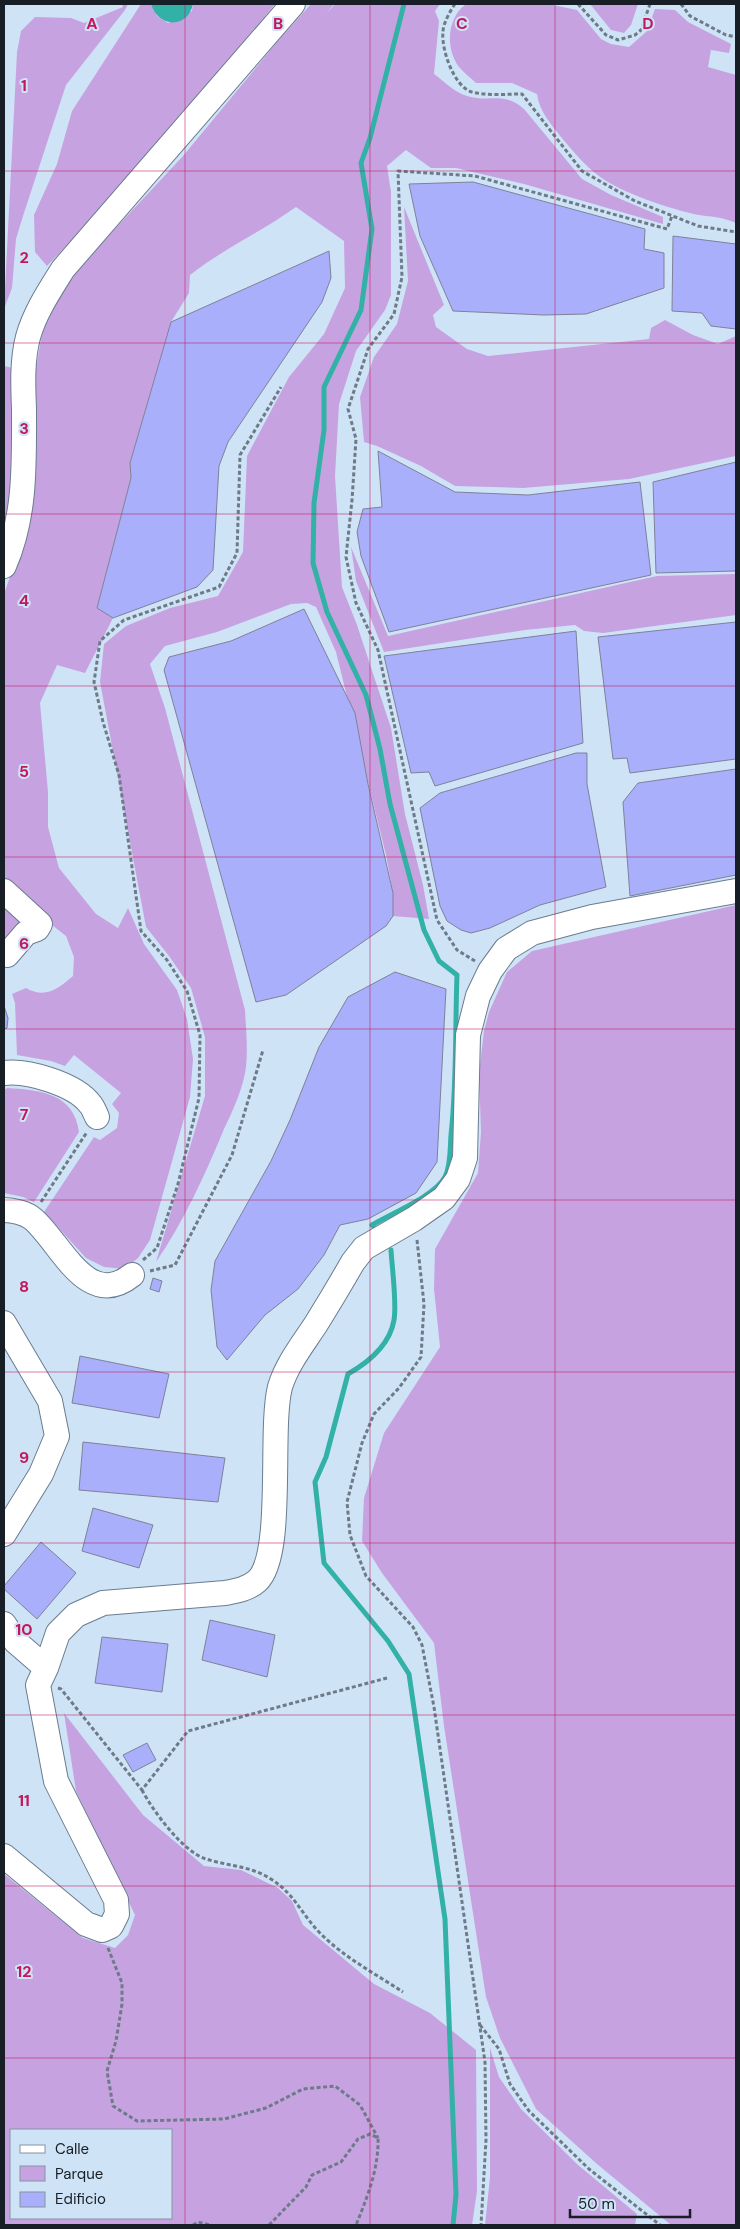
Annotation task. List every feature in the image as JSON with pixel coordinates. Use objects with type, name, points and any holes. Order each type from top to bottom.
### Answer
[{"type":"street","points":[[4,566],[21,512],[24,471],[23,375],[28,337],[42,302],[63,269],[293,4]]},
{"type":"street","points":[[4,891],[40,924],[37,929],[26,933],[7,955]]},
{"type":"street","points":[[4,1856],[86,1924],[102,1930],[111,1926],[117,1914],[116,1900],[56,1781],[42,1677],[58,1633],[76,1615],[103,1603],[225,1593],[243,1590],[257,1581],[266,1567],[271,1551],[277,1406],[281,1386],[290,1363],[364,1248],[414,1219],[444,1198],[458,1180],[465,1158],[468,1035],[478,996],[490,971],[506,949],[532,933],[592,917],[736,891]]},
{"type":"street","points":[[4,1074],[44,1077],[69,1088],[89,1103],[97,1117]]},
{"type":"street","points":[[4,1210],[32,1218],[55,1243],[75,1271],[102,1286],[122,1284],[132,1276]]},
{"type":"street","points":[[4,1323],[50,1400],[58,1436],[41,1474],[4,1534]]},
{"type":"street","points":[[4,1624],[42,1677]]},
{"type":"path","points":[[455,4],[442,32],[452,73],[470,92],[495,95],[522,94],[582,171],[635,201],[672,216],[698,226],[736,232]]},
{"type":"path","points":[[578,4],[606,35],[618,40],[635,35],[641,30],[650,4]]},
{"type":"path","points":[[681,4],[690,16],[726,35],[736,37]]},
{"type":"path","points":[[490,971],[457,950],[437,920],[378,650],[356,603],[346,557],[356,439],[348,409],[368,349],[394,314],[402,277],[398,171],[476,176],[667,229],[672,216]]},
{"type":"path","points":[[132,1276],[138,1265],[157,1248],[178,1184],[199,1098],[200,1035],[187,991],[167,960],[141,931],[119,775],[103,722],[94,682],[100,641],[124,620],[219,587],[237,553],[240,455],[280,387]]},
{"type":"path","points":[[132,1276],[175,1265],[232,1155],[263,1050]]},
{"type":"path","points":[[32,1218],[97,1117]]},
{"type":"path","points":[[414,1219],[424,1304],[421,1357],[399,1388],[374,1414],[362,1443],[346,1502],[350,1535],[366,1576],[413,1627],[422,1645],[434,1707],[485,2062],[486,2140],[481,2225]]},
{"type":"path","points":[[42,1677],[61,1689],[142,1790],[153,1810],[179,1840],[204,1858],[252,1870],[270,1878],[290,1893],[306,1919],[323,1937],[403,1992]]},
{"type":"path","points":[[142,1790],[188,1731],[387,1678]]},
{"type":"path","points":[[102,1930],[122,1983],[122,2004],[116,2041],[107,2071],[113,2106],[138,2120],[224,2119],[266,2108],[303,2089],[335,2086],[360,2105],[378,2138],[376,2166],[366,2201],[356,2225]]},
{"type":"path","points":[[479,2025],[500,2049],[510,2084],[529,2111],[589,2169],[660,2225]]},
{"type":"path","points":[[269,2225],[306,2187],[312,2175],[341,2162],[358,2139],[370,2134],[378,2138]]},
{"type":"path","points":[[193,2225],[198,2222],[210,2225]]},
{"type":"green space","points":[[122,4],[128,4],[66,85],[16,239],[12,288],[4,309],[17,52],[21,31],[35,17],[71,18],[84,23],[123,7]]},
{"type":"green space","points":[[141,4],[151,4],[157,16],[168,23],[192,11],[193,4],[275,4],[125,184],[47,266],[35,252],[34,215],[57,164],[72,111]]},
{"type":"green space","points":[[311,4],[334,4],[326,14],[335,4],[440,4],[435,11],[439,21],[434,74],[467,96],[510,100],[517,104],[524,109],[582,179],[611,195],[663,217],[663,224],[524,184],[456,168],[431,168],[406,150],[387,166],[391,192],[391,295],[385,310],[356,351],[339,404],[335,476],[342,587],[357,625],[391,728],[405,814],[423,885],[429,919],[393,916],[393,893],[386,855],[336,652],[316,607],[307,603],[291,604],[217,632],[165,646],[150,664],[165,708],[245,1010],[247,1053],[245,1075],[234,1107],[193,1197],[176,1230],[156,1262],[205,1096],[205,1037],[191,988],[146,927],[100,682],[104,644],[126,626],[170,608],[218,596],[243,552],[247,456],[289,377],[324,334],[345,288],[344,241],[296,207],[190,275],[189,293],[171,322],[130,463],[131,478],[97,608],[113,618],[85,673],[57,665],[40,703],[48,792],[48,827],[59,868],[96,914],[118,928],[128,908],[144,944],[177,990],[187,1019],[193,1059],[190,1097],[150,1240],[138,1258],[125,1269],[104,1267],[86,1258],[44,1212],[94,1137],[100,1140],[117,1128],[119,1113],[112,1104],[121,1093],[74,1055],[65,1066],[51,1061],[17,1055],[15,1003],[12,994],[26,988],[39,993],[57,988],[73,976],[74,957],[66,936],[38,914],[4,881],[4,594],[19,551],[34,471],[37,420],[35,375],[43,327],[61,291],[98,247],[183,156]]},
{"type":"green space","points":[[466,4],[548,4],[577,10],[601,39],[611,44],[629,47],[647,31],[655,9],[675,10],[688,22],[731,44],[729,53],[711,50],[708,67],[736,75],[736,223],[722,218],[688,213],[661,205],[619,188],[599,176],[579,158],[543,112],[537,94],[512,83],[476,83],[459,67],[450,42],[450,34],[455,17]]},
{"type":"green space","points":[[590,4],[638,4],[631,25],[624,33],[611,30]]},
{"type":"green space","points":[[404,207],[444,305],[433,315],[436,327],[467,349],[488,356],[649,339],[651,328],[665,320],[693,335],[718,344],[736,336],[736,456],[629,479],[523,488],[455,486],[421,466],[364,442],[360,397],[374,357],[397,324],[408,281]]},
{"type":"green space","points":[[4,366],[13,368],[14,476],[4,541]]},
{"type":"green space","points":[[351,547],[388,636],[657,576],[736,574],[736,615],[603,633],[584,631],[575,625],[525,630],[384,652],[356,581]]},
{"type":"green space","points":[[4,899],[28,923],[4,950]]},
{"type":"green space","points":[[736,905],[736,2225],[671,2225],[597,2164],[536,2109],[500,2038],[486,1997],[444,1726],[434,1643],[382,1573],[362,1541],[364,1498],[384,1433],[440,1347],[434,1289],[435,1249],[478,1173],[481,1132],[479,1073],[484,1031],[489,1012],[507,972],[532,951]]},
{"type":"green space","points":[[7,1088],[31,1090],[54,1096],[63,1101],[76,1119],[79,1132],[34,1202],[23,1197],[4,1193],[4,1090]]},
{"type":"green space","points":[[64,1713],[143,1815],[204,1866],[241,1870],[278,1888],[292,1901],[303,1925],[374,1984],[430,2013],[476,2050],[477,2191],[472,2225],[4,2225],[4,1874],[83,1938],[115,1948],[128,1935],[135,1915],[76,1791]]},
{"type":"green space","points":[[490,2048],[499,2077],[521,2109],[578,2165],[637,2214],[635,2225],[485,2225],[490,2177]]},
{"type":"shaded area","points":[[151,4],[193,4],[185,18],[173,22],[160,18]]},
{"type":"building","points":[[473,182],[645,229],[644,249],[664,253],[664,288],[586,314],[544,315],[453,311],[420,236],[409,184]]},
{"type":"building","points":[[673,236],[736,244],[736,329],[711,326],[702,313],[672,311]]},
{"type":"building","points":[[329,251],[331,278],[322,302],[228,442],[219,466],[213,570],[197,587],[113,618],[97,608],[131,478],[130,463],[171,322]]},
{"type":"building","points":[[378,451],[455,492],[528,495],[640,482],[651,575],[389,632],[361,556],[357,532],[363,509],[382,507]]},
{"type":"building","points":[[736,462],[736,571],[656,573],[653,482]]},
{"type":"building","points":[[304,609],[355,713],[368,784],[393,893],[393,916],[386,926],[286,995],[256,1002],[164,670],[169,657],[231,641]]},
{"type":"building","points":[[736,622],[736,759],[630,773],[627,758],[613,759],[598,637]]},
{"type":"building","points":[[576,631],[583,743],[435,786],[429,772],[411,773],[384,656]]},
{"type":"building","points":[[576,753],[587,753],[587,784],[606,887],[540,905],[490,928],[471,933],[461,930],[447,921],[440,906],[420,808],[440,793]]},
{"type":"building","points":[[736,769],[736,875],[630,896],[623,802],[638,783]]},
{"type":"building","points":[[395,972],[446,989],[437,1162],[416,1193],[368,1219],[340,1225],[324,1255],[298,1289],[265,1315],[227,1360],[217,1347],[211,1290],[215,1261],[271,1161],[290,1120],[319,1047],[348,997]]},
{"type":"building","points":[[4,1006],[8,1018],[7,1028],[4,1029]]},
{"type":"building","points":[[153,1278],[162,1281],[159,1292],[150,1289]]},
{"type":"building","points":[[80,1356],[169,1374],[159,1418],[72,1403]]},
{"type":"building","points":[[83,1442],[225,1458],[218,1502],[79,1490]]},
{"type":"building","points":[[93,1508],[153,1525],[139,1568],[82,1551]]},
{"type":"building","points":[[41,1542],[76,1573],[37,1619],[4,1589],[4,1586]]},
{"type":"building","points":[[210,1620],[275,1635],[267,1677],[202,1660]]},
{"type":"building","points":[[102,1637],[168,1644],[162,1692],[95,1683]]},
{"type":"building","points":[[147,1743],[156,1760],[133,1772],[123,1755]]},
{"type":"waterway","points":[[373,1226],[422,1198],[440,1184],[445,1177],[450,1156],[455,1075],[457,975],[439,961],[424,930],[390,804],[380,749],[366,695],[327,612],[313,563],[314,503],[324,430],[324,387],[361,310],[372,229],[361,163],[370,138],[404,4]]},
{"type":"waterway","points":[[391,1250],[395,1304],[392,1329],[377,1352],[348,1374],[326,1457],[315,1482],[324,1563],[388,1641],[409,1674],[445,1919],[456,2195],[453,2225]]}]
